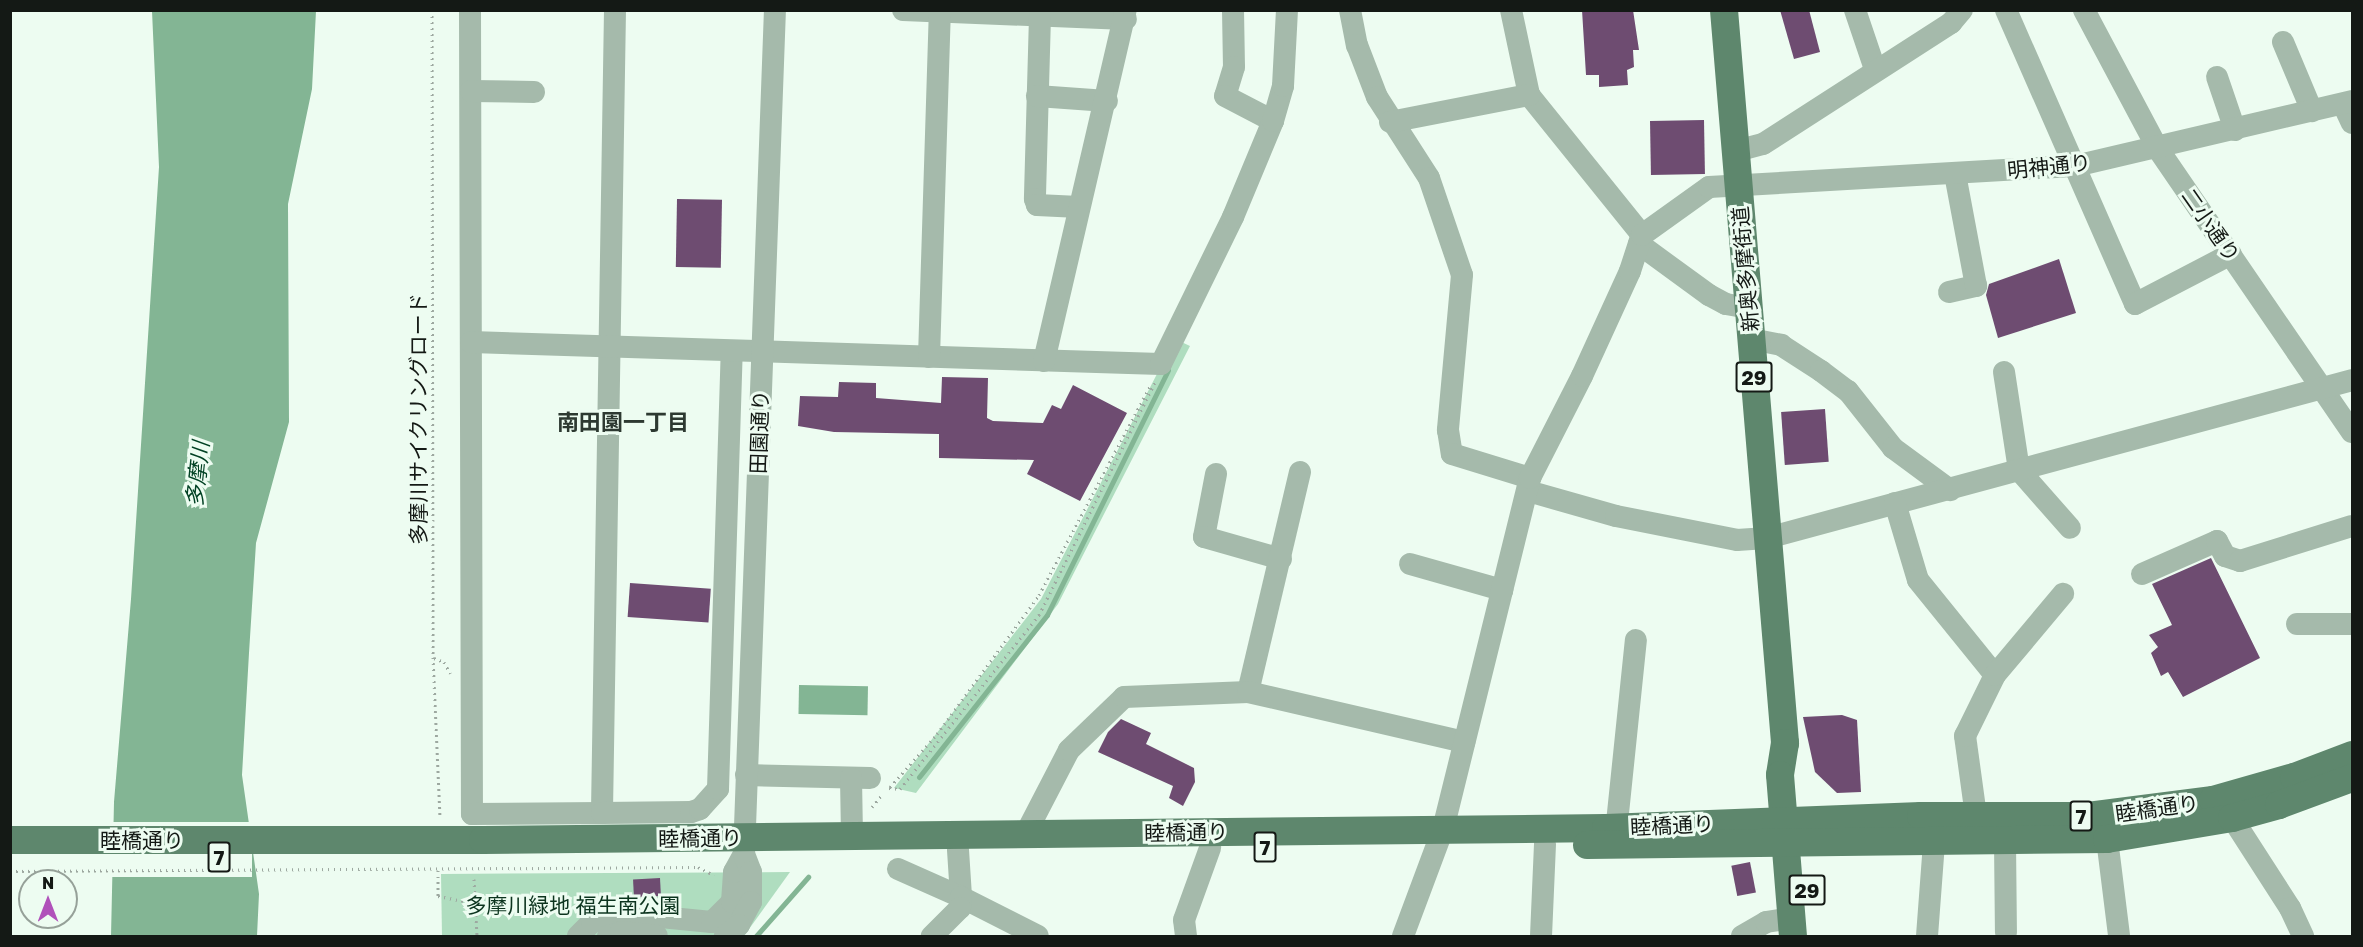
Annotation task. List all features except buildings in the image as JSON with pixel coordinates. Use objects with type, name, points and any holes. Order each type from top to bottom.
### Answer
[{"type":"main road","name":"新奥多摩街道","points":[[1724,10],[1785,743],[1780,775],[1793,832],[1798,930]]},
{"type":"main road","name":"睦橋通り","points":[[744,845],[852,836],[1026,833],[1616,837],[1793,832],[1976,816],[2088,816],[2174,808],[2255,790],[2352,755]]},
{"type":"main road","name":"睦橋通り","points":[[1793,832],[1934,842],[2108,838],[2232,818],[2279,805],[2352,778]]},
{"type":"main road","name":"睦橋通り","points":[[10,857],[435,852],[744,845],[958,850],[1210,848],[1440,836],[1545,844],[1616,837]]},
{"type":"main road","name":"睦橋通り","points":[[10,840],[435,852]]},
{"type":"street","points":[[470,10],[472,814],[691,812],[700,809],[718,789],[732,352]]},
{"type":"street","points":[[602,813],[615,10]]},
{"type":"street","name":"田園通り","points":[[744,845],[774,10]]},
{"type":"street","points":[[903,10],[1040,15],[1126,15],[1044,361]]},
{"type":"street","points":[[1233,10],[1234,67],[1225,96],[1272,121]]},
{"type":"street","points":[[471,342],[1161,364],[1233,217],[1272,121],[1283,86],[1287,10]]},
{"type":"street","points":[[1350,10],[1357,45],[1390,122],[1428,178],[1462,276],[1448,430],[1452,454],[1529,485],[1627,519],[1737,540],[1767,538],[2352,380]]},
{"type":"street","points":[[1511,10],[1529,95],[1640,240],[1709,295],[1726,303],[1749,308]]},
{"type":"street","points":[[1855,10],[1875,69]]},
{"type":"street","points":[[1736,151],[1763,144],[1875,69],[1951,23],[1962,10]]},
{"type":"street","points":[[2006,10],[2135,304],[2231,254]]},
{"type":"street","name":"二小通り","points":[[2084,10],[2158,150],[2325,388],[2352,432]]},
{"type":"street","points":[[929,357],[940,12]]},
{"type":"street","points":[[1040,15],[1035,199],[1037,205],[1079,207]]},
{"type":"street","points":[[2283,42],[2312,111]]},
{"type":"street","points":[[2217,77],[2235,130]]},
{"type":"street","points":[[471,91],[534,92]]},
{"type":"street","points":[[1390,122],[1529,95]]},
{"type":"street","points":[[1037,96],[1107,100]]},
{"type":"street","name":"明神通り","points":[[1640,240],[1706,189],[2075,166],[2158,150],[2312,111],[2349,109]]},
{"type":"street","points":[[1949,292],[1976,286],[1955,174]]},
{"type":"street","points":[[1403,936],[1440,836],[1529,485],[1592,355],[1640,240]]},
{"type":"street","points":[[1751,339],[1781,345],[1848,391],[1893,448],[1950,490]]},
{"type":"street","points":[[2004,372],[2019,470],[2070,528]]},
{"type":"street","points":[[1248,692],[1300,472]]},
{"type":"street","points":[[1216,474],[1204,537],[1281,559]]},
{"type":"street","points":[[1895,503],[1918,579],[1995,675]]},
{"type":"street","points":[[2142,574],[2217,541],[2225,556],[2240,561],[2352,526]]},
{"type":"street","points":[[1410,564],[1502,590]]},
{"type":"street","points":[[1976,816],[1965,736],[1995,675],[2063,594]]},
{"type":"street","points":[[2297,624],[2352,624]]},
{"type":"street","points":[[1616,837],[1636,640]]},
{"type":"street","points":[[1026,833],[1069,750],[1124,697],[1248,692],[1464,742]]},
{"type":"street","points":[[746,775],[870,781],[852,836]]},
{"type":"street","points":[[2232,818],[2290,908],[2303,936]]},
{"type":"street","points":[[2108,838],[2120,936]]},
{"type":"street","points":[[1927,936],[1934,842]]},
{"type":"street","points":[[2006,842],[2007,933]]},
{"type":"street","points":[[1541,936],[1545,844]]},
{"type":"street","points":[[578,936],[592,922],[620,913],[712,922],[732,902],[735,872],[744,845]]},
{"type":"street","points":[[725,936],[746,917],[751,902],[751,872],[744,845]]},
{"type":"street","points":[[1186,936],[1184,921],[1210,848]]},
{"type":"street","points":[[932,936],[960,908],[958,850]]},
{"type":"street","points":[[898,869],[961,897],[1038,936]]},
{"type":"street","points":[[1742,936],[1766,922],[1798,930]]},
{"type":"street","points":[[608,936],[621,932],[657,936]]},
{"type":"path","name":"多摩川サイクリングロード","points":[[432,10],[435,852],[438,896],[474,903]]},
{"type":"path","points":[[870,781],[937,734],[1039,595],[1161,364]]},
{"type":"path","points":[[870,781],[900,789],[1039,615],[1161,364]]},
{"type":"path","points":[[869,810],[870,781]]},
{"type":"path","points":[[10,871],[435,852],[698,867],[720,880]]},
{"type":"path","points":[[474,879],[477,936]]},
{"type":"green space","points":[[1175,339],[1190,346],[1058,604],[916,793],[894,788],[1041,599]]},
{"type":"green space","name":"多摩川緑地 福生南公園","points":[[790,872],[744,936],[442,936],[441,874]]},
{"type":"water","name":"多摩川","points":[[152,11],[316,11],[312,89],[288,204],[289,422],[256,543],[242,775],[259,894],[257,936],[111,936],[114,802],[131,599],[159,167]]},
{"type":"water","points":[[799,685],[868,686],[867,715],[798,714]]},
{"type":"pier","points":[[110,822],[252,822],[252,877],[110,877]]},
{"type":"waterway","points":[[919,777],[1047,615],[1168,370]]},
{"type":"waterway","points":[[756,936],[808,877]]},
{"type":"district","name":"南田園一丁目","points":[[623,422]]}]
